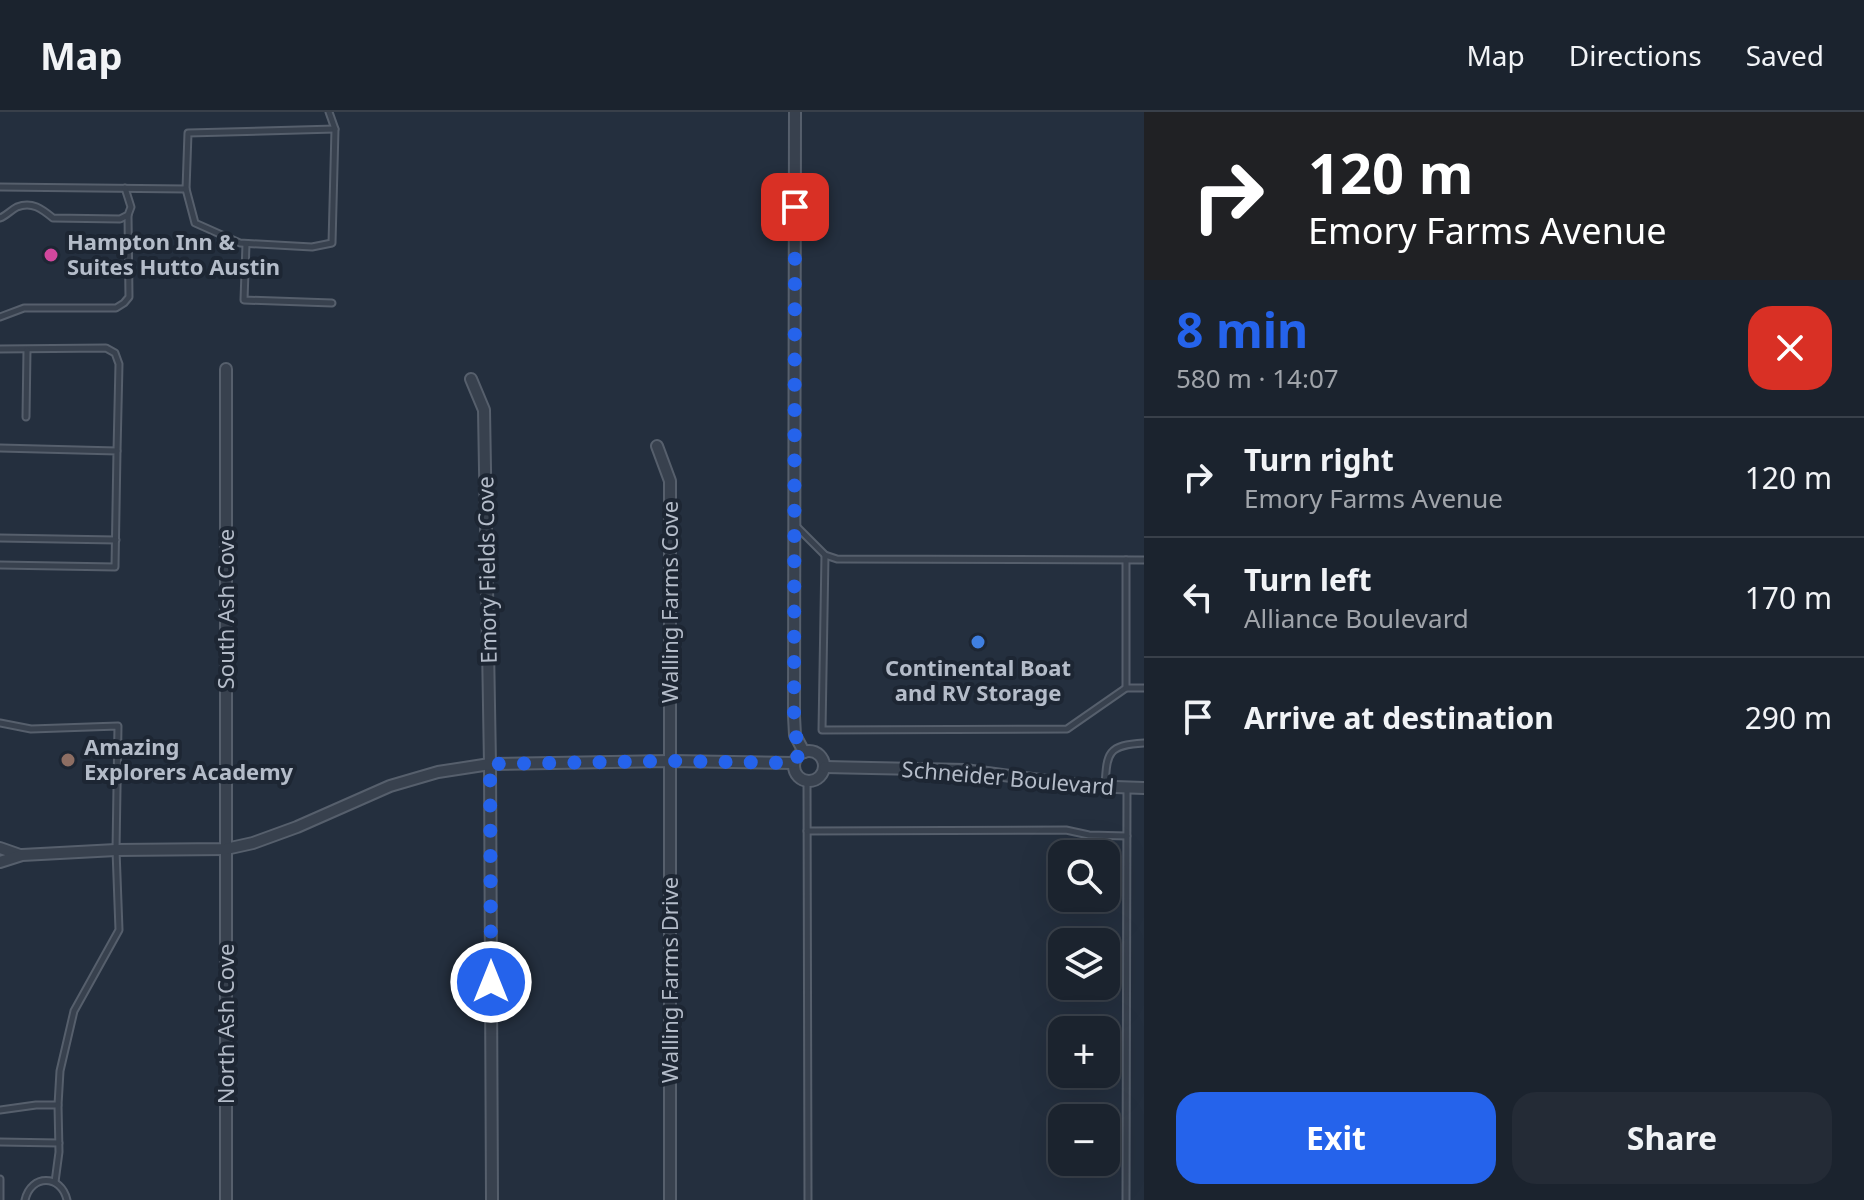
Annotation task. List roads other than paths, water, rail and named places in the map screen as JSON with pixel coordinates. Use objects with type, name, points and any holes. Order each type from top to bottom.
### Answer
[{"type":"street","points":[[795,112],[794,716],[795,735],[804,752]]},
{"type":"street","name":"South Ash Cove","points":[[226,369],[226,849]]},
{"type":"street","name":"Emory Fields Cove","points":[[471,379],[484,410],[490,764],[492,1200]]},
{"type":"street","name":"Walling Farms Cove","points":[[657,446],[670,481],[670,761]]},
{"type":"street","points":[[814,751],[825,767],[821,776],[807,781],[795,773],[794,763],[799,754],[814,751]]},
{"type":"street","points":[[0,862],[22,855],[226,849],[297,827],[390,786],[438,772],[490,764],[670,761],[794,763]]},
{"type":"street","name":"Walling Farms Drive","points":[[670,761],[670,1200]]},
{"type":"street","name":"Schneider Boulevard","points":[[825,767],[965,770],[1086,786],[1144,788]]},
{"type":"street","points":[[0,848],[22,855]]},
{"type":"street","name":"North Ash Cove","points":[[226,849],[226,1200]]},
{"type":"lane","points":[[329,112],[335,129],[332,243],[312,247],[246,244],[195,223],[186,189],[188,133],[335,129]]},
{"type":"lane","points":[[0,187],[186,189]]},
{"type":"lane","points":[[0,317],[24,308],[116,308],[124,303],[129,297],[128,215],[131,207],[125,188]]},
{"type":"lane","points":[[0,218],[16,207],[27,205],[40,206],[53,218],[120,219],[128,215]]},
{"type":"lane","points":[[246,244],[244,300],[332,303]]},
{"type":"lane","points":[[0,349],[106,348],[115,353],[119,364],[115,567],[0,565]]},
{"type":"lane","points":[[26,417],[27,350]]},
{"type":"lane","points":[[0,448],[117,451]]},
{"type":"lane","points":[[794,524],[825,555],[837,559],[1144,560]]},
{"type":"lane","points":[[0,538],[116,540]]},
{"type":"lane","points":[[825,555],[822,730],[1067,729],[1126,688],[1144,688]]},
{"type":"lane","points":[[1126,560],[1126,688]]},
{"type":"lane","points":[[0,723],[31,729],[118,726],[116,850],[119,930],[74,1011],[60,1071],[55,1182]]},
{"type":"lane","points":[[1105,787],[1107,759],[1115,748],[1144,743]]},
{"type":"lane","points":[[807,781],[808,1200]]},
{"type":"lane","points":[[1126,1200],[1127,788]]},
{"type":"lane","points":[[807,831],[1066,830],[1089,835],[1127,836]]},
{"type":"lane","points":[[0,1110],[58,1105]]},
{"type":"lane","points":[[0,1142],[59,1143]]},
{"type":"lane","points":[[0,1179],[0,1200]]},
{"type":"lane","points":[[25,1200],[27,1190],[45,1180],[55,1182],[64,1189],[67,1200]]},
{"type":"place","name":"Hampton Inn & Suites Hutto Austin","points":[[51,255]]},
{"type":"place","name":"Continental Boat and RV Storage","points":[[978,642]]},
{"type":"place","name":"Amazing Explorers Academy","points":[[68,760]]}]
